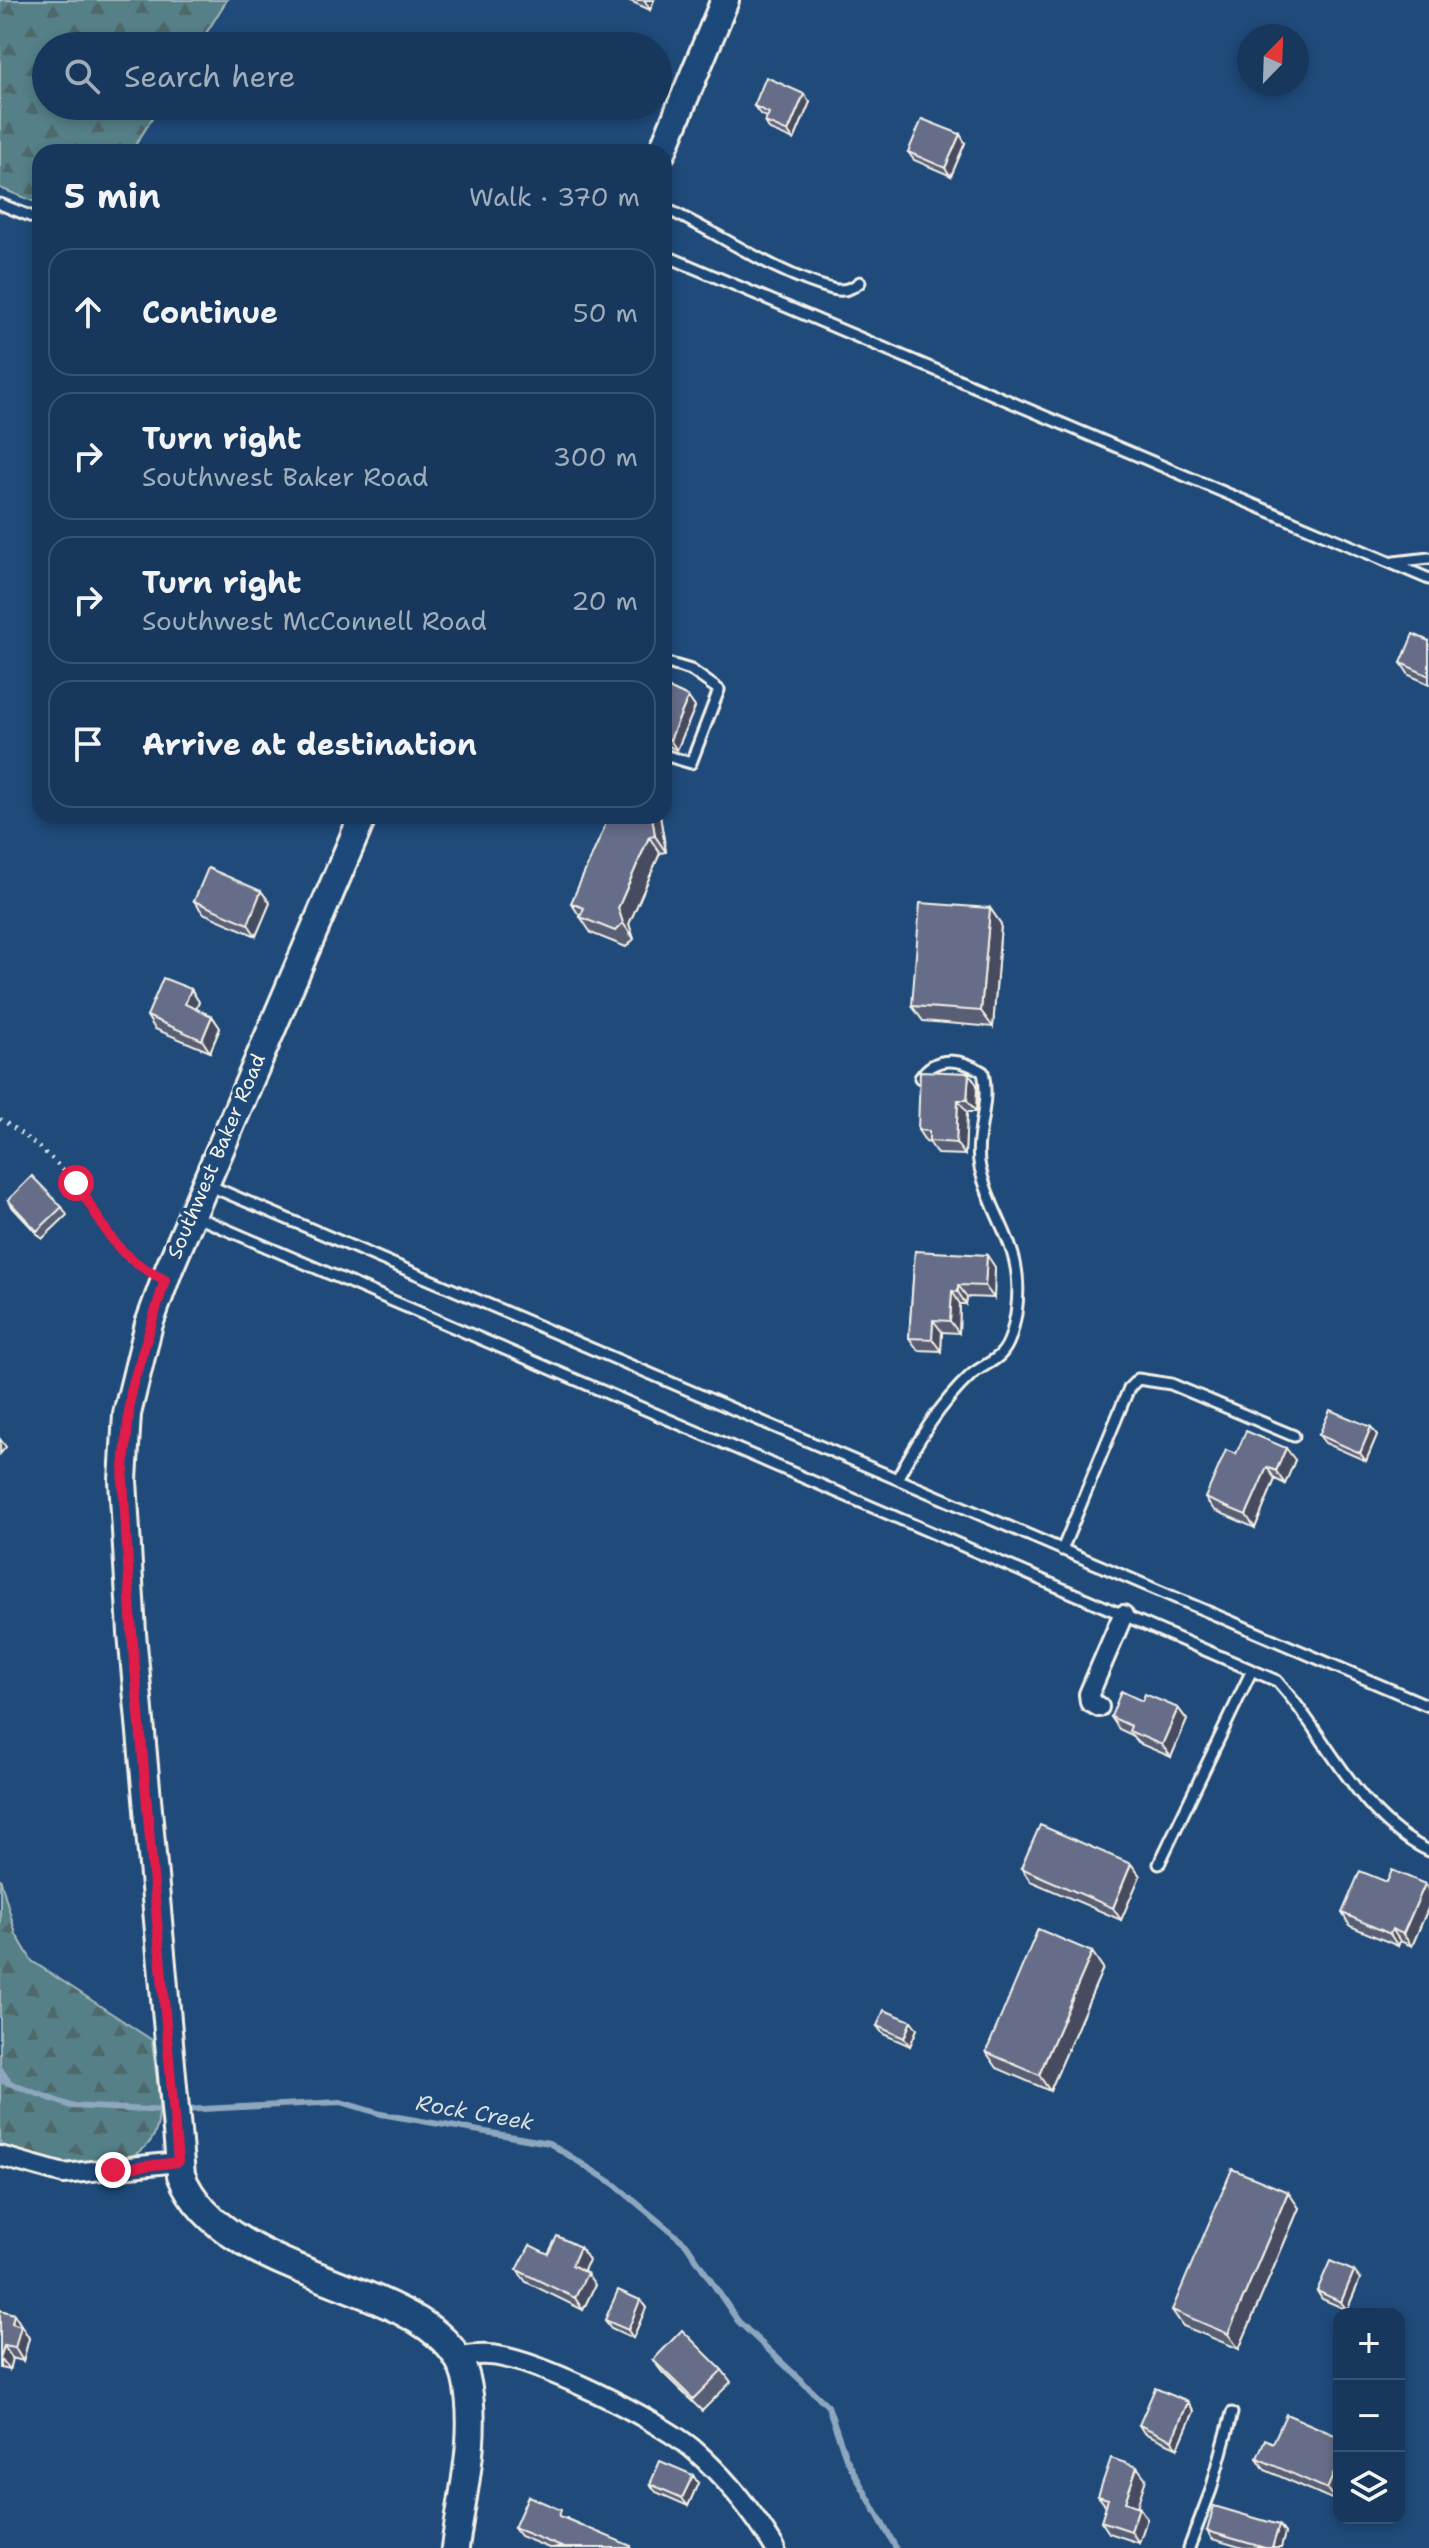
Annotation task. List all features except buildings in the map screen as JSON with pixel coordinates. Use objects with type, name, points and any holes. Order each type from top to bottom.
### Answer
[{"type":"main road","points":[[665,144],[725,0]]},
{"type":"main road","name":"Southwest Baker Road","points":[[360,824],[165,1280],[131,1390],[123,1480],[132,1633],[178,2162],[191,2194],[243,2241],[282,2262],[410,2316],[439,2335],[459,2357]]},
{"type":"main road","points":[[455,2548],[471,2420],[466,2378],[459,2357]]},
{"type":"street","points":[[1099,1707],[1090,1702],[1089,1694],[1123,1615]]},
{"type":"street","points":[[0,2156],[64,2174],[178,2162]]},
{"type":"street","points":[[459,2357],[490,2355],[527,2364],[618,2404],[692,2448],[754,2514],[775,2548]]},
{"type":"lane","points":[[0,204],[32,217]]},
{"type":"lane","points":[[0,212],[17,211]]},
{"type":"lane","points":[[672,212],[776,266],[834,290],[851,289],[860,282]]},
{"type":"lane","points":[[672,258],[1429,579]]},
{"type":"lane","points":[[1391,562],[1429,558]]},
{"type":"lane","points":[[672,664],[691,670],[719,690],[691,763],[672,757]]},
{"type":"lane","points":[[897,1479],[922,1431],[969,1377],[1000,1355],[1012,1334],[1019,1292],[1019,1267],[980,1168],[978,1145],[987,1088],[983,1072],[969,1063],[949,1060],[933,1064],[920,1075],[920,1091]]},
{"type":"lane","points":[[205,1183],[1429,1706]]},
{"type":"lane","points":[[192,1215],[1277,1681],[1298,1703],[1373,1810],[1413,1843],[1429,1851]]},
{"type":"lane","points":[[1062,1550],[1129,1388],[1138,1379],[1171,1384],[1294,1436]]},
{"type":"lane","points":[[1159,1864],[1252,1670]]},
{"type":"lane","points":[[1189,2548],[1211,2490],[1232,2413]]},
{"type":"path","points":[[0,1119],[20,1132],[76,1183],[110,1241],[128,1260],[165,1280]]},
{"type":"green space","points":[[0,0],[227,0],[207,32],[32,32],[32,120],[151,120],[136,144],[32,144],[32,201],[0,188]]},
{"type":"green space","points":[[0,1878],[16,1934],[32,1961],[152,2040],[159,2100],[158,2123],[144,2148],[127,2158],[106,2163],[59,2162],[0,2145]]},
{"type":"waterway","points":[[0,2069],[8,2081]]},
{"type":"waterway","name":"Rock Creek","points":[[0,2080],[71,2106],[168,2111]]},
{"type":"waterway","name":"Rock Creek","points":[[183,2110],[341,2102],[381,2114],[549,2143],[614,2184],[686,2244],[738,2321],[828,2406],[846,2458],[896,2548]]},
{"type":"route","points":[[76,1183],[110,1241],[139,1268],[165,1280],[131,1390],[123,1480],[132,1633],[178,2162],[113,2170]]}]
